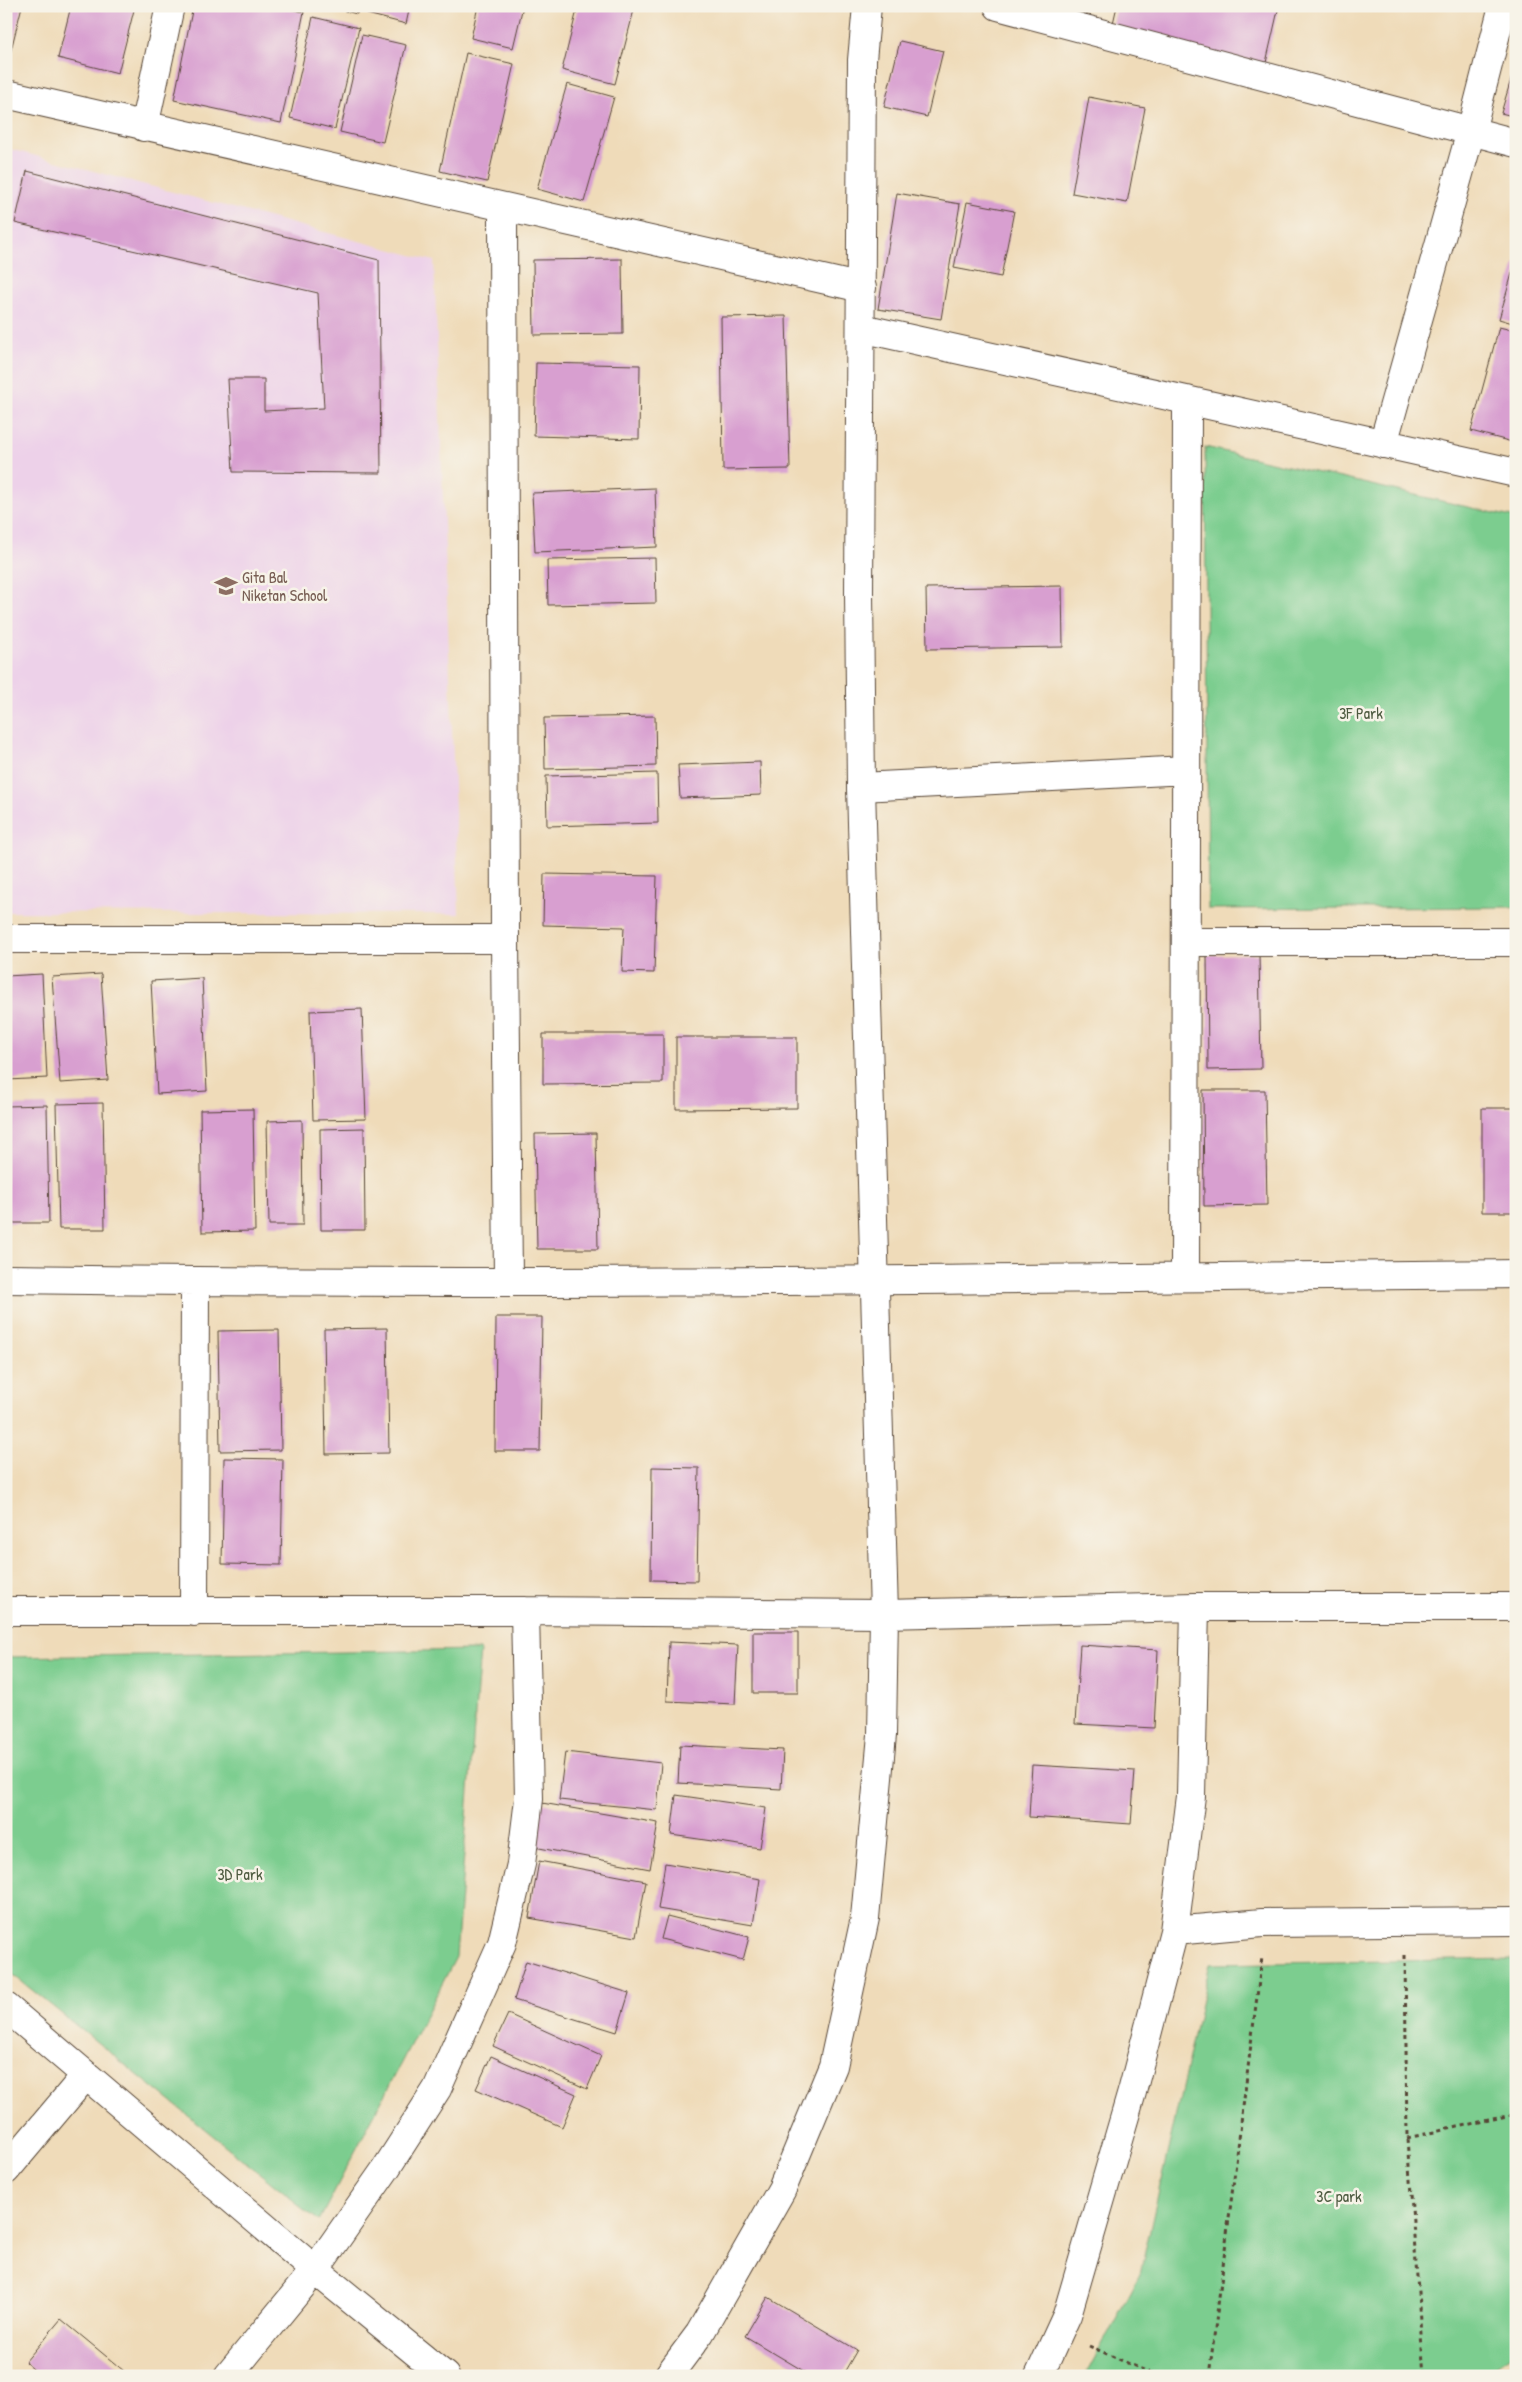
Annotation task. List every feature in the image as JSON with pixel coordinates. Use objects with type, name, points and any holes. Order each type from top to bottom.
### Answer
[{"type":"street","points":[[144,127],[170,6]]},
{"type":"street","points":[[668,2376],[700,2333],[782,2189],[833,2066],[865,1918],[882,1735],[884,1614],[873,1280],[861,787],[859,593],[862,60],[867,6]]},
{"type":"street","points":[[998,6],[1516,143]]},
{"type":"street","points":[[1383,444],[1471,132],[1503,6]]},
{"type":"street","points":[[6,94],[144,127],[862,288]]},
{"type":"street","points":[[503,208],[508,1280]]},
{"type":"street","points":[[861,328],[1516,473]]},
{"type":"street","points":[[1185,1277],[1187,400]]},
{"type":"street","points":[[861,787],[1186,770]]},
{"type":"street","points":[[6,939],[505,939]]},
{"type":"street","points":[[1186,942],[1516,942]]},
{"type":"street","points":[[6,1279],[195,1282],[873,1280],[1516,1274]]},
{"type":"street","points":[[194,1612],[195,1282]]},
{"type":"street","points":[[1040,2376],[1067,2315],[1132,2092],[1174,1931],[1191,1796],[1194,1607]]},
{"type":"street","points":[[6,1611],[526,1611],[884,1614],[1194,1607],[1516,1607]]},
{"type":"street","points":[[228,2376],[315,2270],[385,2170],[437,2090],[502,1944],[520,1864],[529,1799],[526,1611]]},
{"type":"street","points":[[1174,1931],[1262,1923],[1516,1921]]},
{"type":"street","points":[[6,2008],[315,2270],[445,2376]]},
{"type":"street","points":[[6,2170],[86,2075]]},
{"type":"path","points":[[1407,1922],[1405,1961],[1407,2138],[1424,2376]]},
{"type":"path","points":[[1209,2376],[1262,1963],[1262,1923]]},
{"type":"path","points":[[1407,2138],[1516,2114]]},
{"type":"path","points":[[1060,2330],[1098,2351],[1157,2376]]},
{"type":"shaded area","name":"Gita Bal Niketan School","points":[[6,148],[434,261],[459,914],[6,912]]},
{"type":"green space","name":"3F Park","points":[[1205,447],[1516,518],[1516,907],[1208,909]]},
{"type":"green space","name":"3D Park","points":[[480,1650],[456,1957],[319,2221],[6,1969],[6,1657]]},
{"type":"green space","name":"3C park","points":[[1516,1959],[1516,2352],[1481,2376],[1085,2376],[1140,2274],[1210,1964]]},
{"type":"building","points":[[6,6],[22,6],[7,66],[6,66]]},
{"type":"building","points":[[71,6],[135,6],[118,73],[58,58]]},
{"type":"building","points":[[193,6],[277,6],[304,12],[281,123],[174,100]]},
{"type":"building","points":[[326,6],[359,6],[357,14]]},
{"type":"building","points":[[369,6],[410,6],[406,24],[367,14]]},
{"type":"building","points":[[478,6],[523,6],[513,48],[471,38]]},
{"type":"building","points":[[578,6],[635,6],[615,84],[562,70]]},
{"type":"building","points":[[1117,6],[1279,6],[1265,67],[1111,32]]},
{"type":"building","points":[[313,17],[359,28],[335,129],[290,118]]},
{"type":"building","points":[[362,35],[406,45],[383,142],[340,132]]},
{"type":"building","points":[[900,41],[943,51],[927,117],[884,107]]},
{"type":"building","points":[[466,53],[514,64],[487,182],[440,171]]},
{"type":"building","points":[[1516,66],[1516,117],[1501,113]]},
{"type":"building","points":[[567,84],[614,97],[584,202],[537,189]]},
{"type":"building","points":[[1089,97],[1145,108],[1127,203],[1072,193]]},
{"type":"building","points":[[27,171],[379,260],[381,473],[233,472],[228,379],[264,379],[264,411],[324,408],[318,293],[15,223]]},
{"type":"building","points":[[897,193],[960,204],[941,319],[878,309]]},
{"type":"building","points":[[967,202],[1014,211],[1001,277],[954,268]]},
{"type":"building","points":[[622,259],[623,334],[534,335],[533,260]]},
{"type":"building","points":[[1516,263],[1516,324],[1499,319]]},
{"type":"building","points":[[786,316],[790,469],[723,470],[721,317]]},
{"type":"building","points":[[1499,327],[1516,331],[1516,443],[1471,431]]},
{"type":"building","points":[[536,363],[640,365],[639,439],[534,436]]},
{"type":"building","points":[[655,488],[657,547],[535,552],[532,493]]},
{"type":"building","points":[[655,558],[656,603],[548,605],[547,560]]},
{"type":"building","points":[[1062,586],[1063,647],[927,649],[926,588]]},
{"type":"building","points":[[655,716],[656,766],[545,769],[544,718]]},
{"type":"building","points":[[760,762],[761,795],[680,798],[678,765]]},
{"type":"building","points":[[657,773],[658,823],[547,826],[546,776]]},
{"type":"building","points":[[544,874],[657,876],[654,973],[622,972],[624,927],[543,925]]},
{"type":"building","points":[[1259,954],[1261,1069],[1208,1070],[1207,955]]},
{"type":"building","points":[[42,974],[47,1078],[8,1080],[6,976]]},
{"type":"building","points":[[101,974],[108,1080],[60,1083],[52,977]]},
{"type":"building","points":[[202,978],[207,1091],[157,1094],[151,981]]},
{"type":"building","points":[[362,1009],[366,1119],[313,1120],[310,1011]]},
{"type":"building","points":[[543,1034],[663,1034],[663,1083],[543,1084]]},
{"type":"building","points":[[676,1037],[797,1037],[797,1108],[676,1109]]},
{"type":"building","points":[[1203,1090],[1265,1090],[1267,1205],[1204,1206]]},
{"type":"building","points":[[103,1103],[105,1229],[59,1229],[56,1104]]},
{"type":"building","points":[[47,1105],[49,1223],[6,1223],[6,1106]]},
{"type":"building","points":[[1482,1108],[1516,1108],[1516,1212],[1482,1212]]},
{"type":"building","points":[[253,1109],[255,1231],[202,1232],[200,1110]]},
{"type":"building","points":[[302,1120],[303,1225],[269,1225],[267,1121]]},
{"type":"building","points":[[364,1128],[365,1230],[321,1230],[320,1129]]},
{"type":"building","points":[[596,1133],[598,1249],[537,1249],[535,1134]]},
{"type":"building","points":[[496,1317],[542,1317],[540,1451],[495,1451]]},
{"type":"building","points":[[387,1328],[389,1453],[326,1454],[324,1329]]},
{"type":"building","points":[[279,1330],[281,1450],[220,1451],[218,1331]]},
{"type":"building","points":[[224,1458],[283,1459],[281,1565],[222,1564]]},
{"type":"building","points":[[652,1467],[699,1468],[697,1581],[651,1580]]},
{"type":"building","points":[[753,1632],[798,1632],[798,1693],[753,1693]]},
{"type":"building","points":[[669,1642],[738,1645],[735,1704],[667,1701]]},
{"type":"building","points":[[1080,1645],[1158,1650],[1154,1728],[1075,1724]]},
{"type":"building","points":[[680,1745],[783,1750],[781,1789],[678,1783]]},
{"type":"building","points":[[565,1752],[661,1763],[657,1810],[559,1800]]},
{"type":"building","points":[[1032,1765],[1135,1771],[1131,1824],[1029,1817]]},
{"type":"building","points":[[676,1795],[766,1808],[760,1848],[671,1835]]},
{"type":"building","points":[[542,1803],[658,1823],[650,1869],[534,1847]]},
{"type":"building","points":[[539,1861],[646,1881],[636,1937],[529,1918]]},
{"type":"building","points":[[665,1863],[760,1879],[753,1925],[658,1909]]},
{"type":"building","points":[[667,1916],[749,1937],[743,1960],[661,1939]]},
{"type":"building","points":[[526,1961],[629,1993],[617,2032],[514,2000]]},
{"type":"building","points":[[508,2014],[601,2056],[587,2089],[493,2046]]},
{"type":"building","points":[[491,2056],[576,2094],[562,2127],[476,2089]]},
{"type":"building","points":[[768,2297],[857,2350],[842,2376],[812,2376],[745,2336]]},
{"type":"building","points":[[61,2319],[130,2376],[41,2376],[25,2362]]},
{"type":"place","name":"Gita Bal Niketan School","points":[[226,586]]}]
